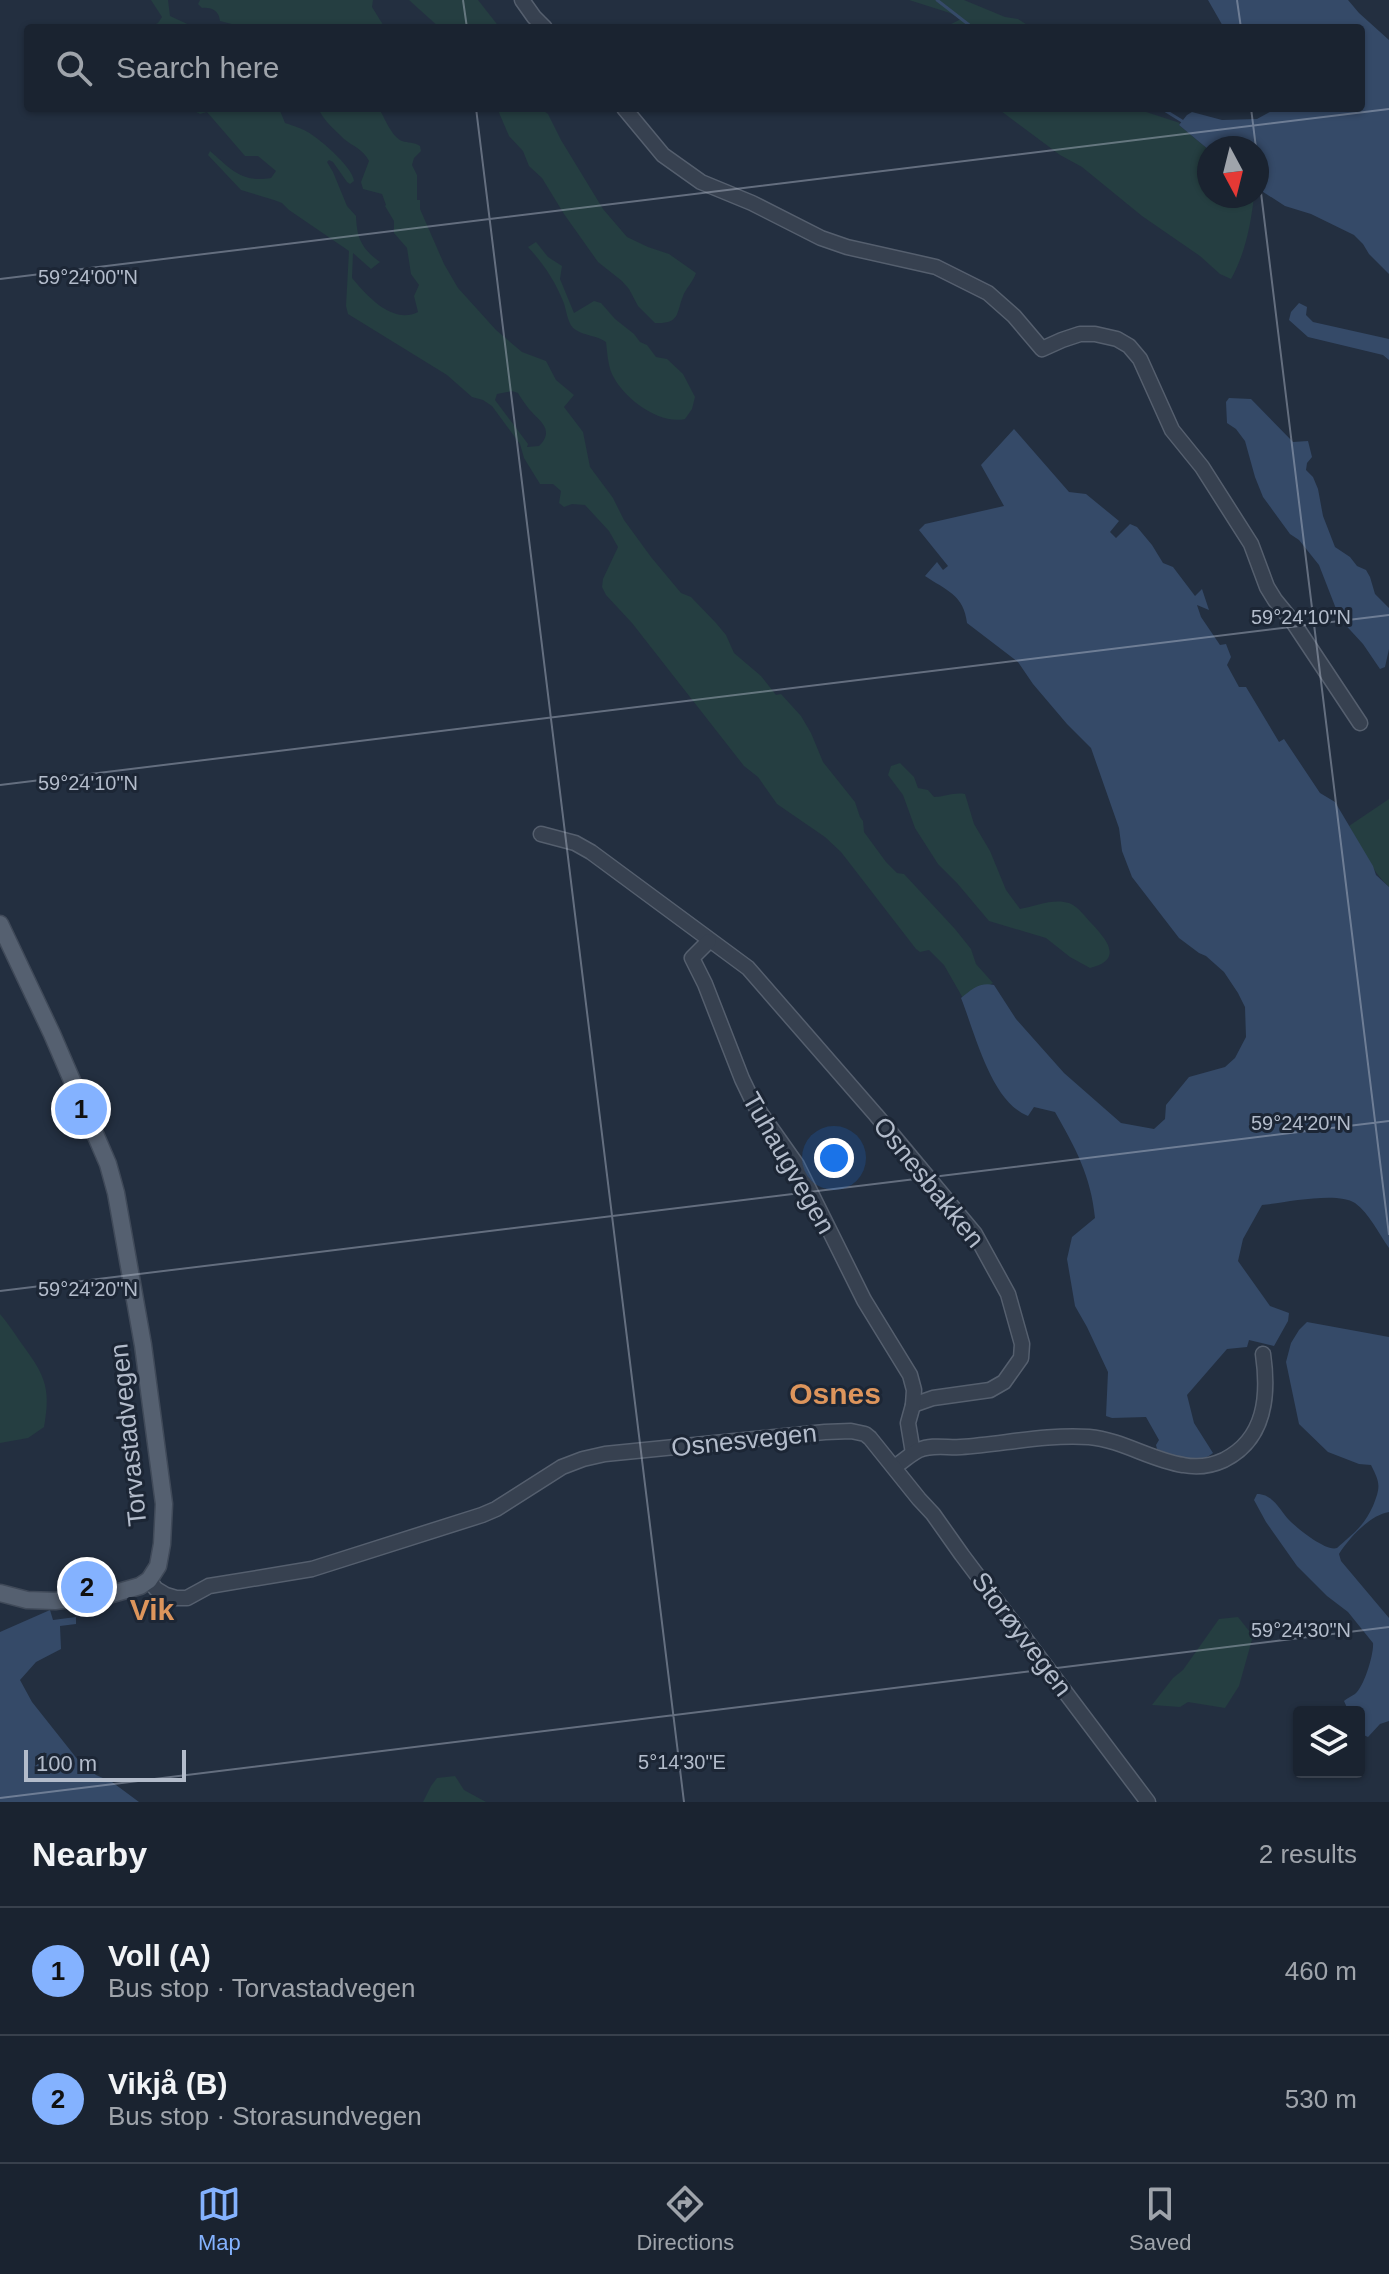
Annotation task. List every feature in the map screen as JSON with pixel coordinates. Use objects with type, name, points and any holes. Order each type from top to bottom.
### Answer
[{"type":"main road","name":"Torvastadvegen","points":[[0,924],[102,1148],[116,1193],[143,1345],[164,1492],[161,1551],[158,1566],[149,1580]]},
{"type":"main road","points":[[0,1593],[16,1599],[37,1601],[82,1599],[130,1590],[149,1580]]},
{"type":"street","points":[[522,0],[542,24]]},
{"type":"street","points":[[627,112],[663,155],[701,182],[752,203],[821,238],[936,267],[988,293],[1014,316],[1042,349],[1080,334],[1117,339],[1129,346],[1140,359],[1172,430],[1202,467],[1251,544],[1267,587],[1360,723]]},
{"type":"street","name":"Osnesbakken","points":[[541,834],[575,843],[591,852],[748,968],[975,1234],[1008,1294],[1022,1344],[1021,1358],[1004,1382],[990,1390],[933,1398],[913,1405]]},
{"type":"street","name":"Tuhaugvegen","points":[[709,941],[692,958],[742,1079],[754,1104],[797,1165],[864,1300],[910,1375],[914,1390],[908,1423],[913,1453]]},
{"type":"street","points":[[894,1467],[913,1453],[929,1447],[1072,1436],[1103,1440],[1181,1465],[1214,1464],[1242,1449],[1258,1428],[1265,1389],[1263,1354]]},
{"type":"street","name":"Osnesvegen","points":[[149,1580],[166,1595],[187,1598],[209,1586],[312,1569],[482,1515],[562,1467],[605,1454],[842,1431],[865,1434],[894,1467]]},
{"type":"street","name":"Storøyvegen","points":[[894,1467],[933,1514],[1148,1802]]},
{"type":"green space","points":[[151,0],[168,0],[170,16],[187,24],[156,24],[162,17]]},
{"type":"green space","points":[[200,0],[373,0],[372,7],[383,24],[232,24],[220,21],[214,10],[198,4]]},
{"type":"green space","points":[[409,0],[478,0],[497,24],[436,24]]},
{"type":"green space","points":[[909,0],[964,0],[1026,24],[951,24],[961,19]]},
{"type":"green space","points":[[207,112],[281,112],[285,123],[310,133],[334,152],[348,168],[354,181],[350,184],[347,182],[333,162],[327,162],[347,206],[356,216],[361,242],[380,262],[371,269],[353,253],[352,278],[381,307],[399,315],[409,315],[418,312],[414,296],[419,285],[411,274],[407,248],[394,233],[394,221],[382,194],[363,189],[361,182],[369,161],[320,112],[381,112],[398,139],[420,146],[421,151],[412,165],[417,175],[417,200],[420,200],[420,209],[458,288],[496,330],[522,352],[546,361],[556,380],[574,395],[564,407],[583,432],[590,467],[613,498],[624,520],[681,593],[691,597],[726,635],[734,653],[801,716],[823,762],[855,802],[864,832],[886,862],[897,873],[904,874],[955,929],[971,949],[976,964],[993,983],[964,1000],[944,965],[929,950],[920,952],[916,949],[841,852],[777,804],[606,595],[602,587],[603,579],[618,547],[609,531],[585,505],[564,507],[559,503],[561,491],[553,484],[540,484],[524,458],[520,444],[492,406],[472,397],[447,375],[348,314],[349,251],[282,203],[241,190],[208,155],[210,151],[231,169],[252,178],[271,178],[276,171],[258,156],[245,156]],"holes":[[[518,393],[546,430],[539,446],[527,447],[528,444],[495,400],[497,394]]]},
{"type":"green space","points":[[499,112],[545,112],[603,209],[627,237],[669,254],[696,273],[673,320],[655,323],[638,306],[622,281],[598,262],[542,178],[529,166],[523,151],[509,136]]},
{"type":"green space","points":[[1002,112],[1146,112],[1180,123],[1197,140],[1197,208],[1252,208],[1247,239],[1231,279],[1142,216],[1082,167],[1060,155]]},
{"type":"green space","points":[[536,242],[548,257],[562,266],[560,279],[574,313],[594,301],[601,303],[656,357],[667,359],[683,374],[695,397],[685,419],[675,420],[653,414],[624,392],[611,370],[606,342],[579,332],[571,325],[556,286],[528,247]]},
{"type":"green space","points":[[900,763],[914,777],[918,788],[928,790],[934,797],[965,794],[974,824],[990,851],[1006,890],[1020,909],[1051,902],[1073,905],[1107,943],[1109,955],[1106,960],[1090,968],[1046,938],[989,921],[938,864],[915,828],[903,795],[888,775],[891,766]]},
{"type":"green space","points":[[1389,799],[1389,887],[1372,866],[1349,826]]},
{"type":"green space","points":[[0,1314],[40,1371],[47,1400],[44,1427],[28,1438],[0,1443]]},
{"type":"green space","points":[[1238,1617],[1253,1636],[1239,1686],[1225,1708],[1188,1702],[1180,1707],[1152,1705],[1183,1670],[1219,1619]]},
{"type":"green space","points":[[455,1776],[464,1790],[486,1802],[423,1802],[437,1778]]},
{"type":"water","points":[[1208,0],[1348,0],[1389,40],[1389,274],[1354,235],[1311,214],[1285,206],[1269,196],[1269,136],[1197,136],[1197,140],[1179,125],[1192,112],[1222,120],[1257,119],[1270,112],[1365,112],[1365,24],[1222,24]]},
{"type":"water","points":[[1299,303],[1307,307],[1306,315],[1313,322],[1389,339],[1389,360],[1383,355],[1308,337],[1289,320]]},
{"type":"water","points":[[1229,398],[1251,399],[1293,442],[1308,441],[1312,457],[1306,470],[1318,489],[1323,516],[1335,547],[1366,570],[1375,594],[1389,608],[1389,649],[1385,667],[1380,669],[1340,619],[1319,565],[1299,540],[1290,534],[1263,497],[1245,441],[1227,423],[1226,402]]},
{"type":"water","points":[[1014,429],[1069,492],[1086,494],[1119,521],[1110,532],[1116,538],[1130,524],[1137,527],[1163,563],[1173,567],[1195,596],[1202,589],[1209,610],[1197,605],[1201,617],[1220,645],[1226,644],[1231,657],[1227,665],[1239,687],[1246,687],[1279,742],[1284,739],[1320,793],[1335,802],[1376,875],[1389,887],[1389,1248],[1365,1212],[1347,1200],[1323,1198],[1262,1205],[1243,1239],[1238,1261],[1270,1306],[1289,1313],[1288,1321],[1274,1346],[1249,1340],[1247,1347],[1227,1349],[1187,1395],[1194,1423],[1213,1453],[1200,1459],[1157,1449],[1159,1440],[1146,1417],[1106,1416],[1108,1372],[1075,1306],[1067,1259],[1072,1237],[1095,1218],[1086,1175],[1055,1112],[1034,1107],[1028,1116],[1004,1097],[986,1065],[961,998],[980,985],[994,985],[1016,1019],[1064,1073],[1121,1123],[1154,1129],[1165,1119],[1166,1105],[1189,1077],[1225,1067],[1235,1058],[1246,1037],[1245,1007],[1224,972],[1179,938],[1132,877],[1122,851],[1119,828],[1091,748],[1033,684],[1018,662],[967,623],[958,600],[925,576],[937,562],[943,570],[948,566],[919,530],[925,524],[1004,506],[981,465]]},
{"type":"water","points":[[1307,1322],[1389,1337],[1389,1512],[1361,1528],[1339,1554],[1341,1561],[1389,1618],[1389,1721],[1380,1724],[1368,1737],[1365,1736],[1365,1706],[1346,1706],[1344,1701],[1362,1685],[1373,1643],[1348,1612],[1297,1566],[1254,1500],[1257,1494],[1267,1497],[1298,1528],[1319,1543],[1337,1548],[1362,1524],[1377,1494],[1378,1481],[1371,1465],[1359,1464],[1328,1452],[1299,1424],[1286,1362],[1291,1343]]},
{"type":"water","points":[[50,1610],[53,1620],[76,1617],[76,1624],[60,1626],[61,1649],[36,1662],[20,1680],[32,1702],[78,1760],[139,1802],[0,1802],[0,1632]]},
{"type":"waterway","points":[[937,0],[968,24]]},
{"type":"waterway","points":[[1167,112],[1182,121]]},
{"type":"place","name":"Voll (A)","points":[[81,1109]]},
{"type":"place","name":"Vikjå (B)","points":[[87,1587]]},
{"type":"district","name":"Osnes","points":[[835,1393]]},
{"type":"district","name":"Vik","points":[[152,1609]]}]
